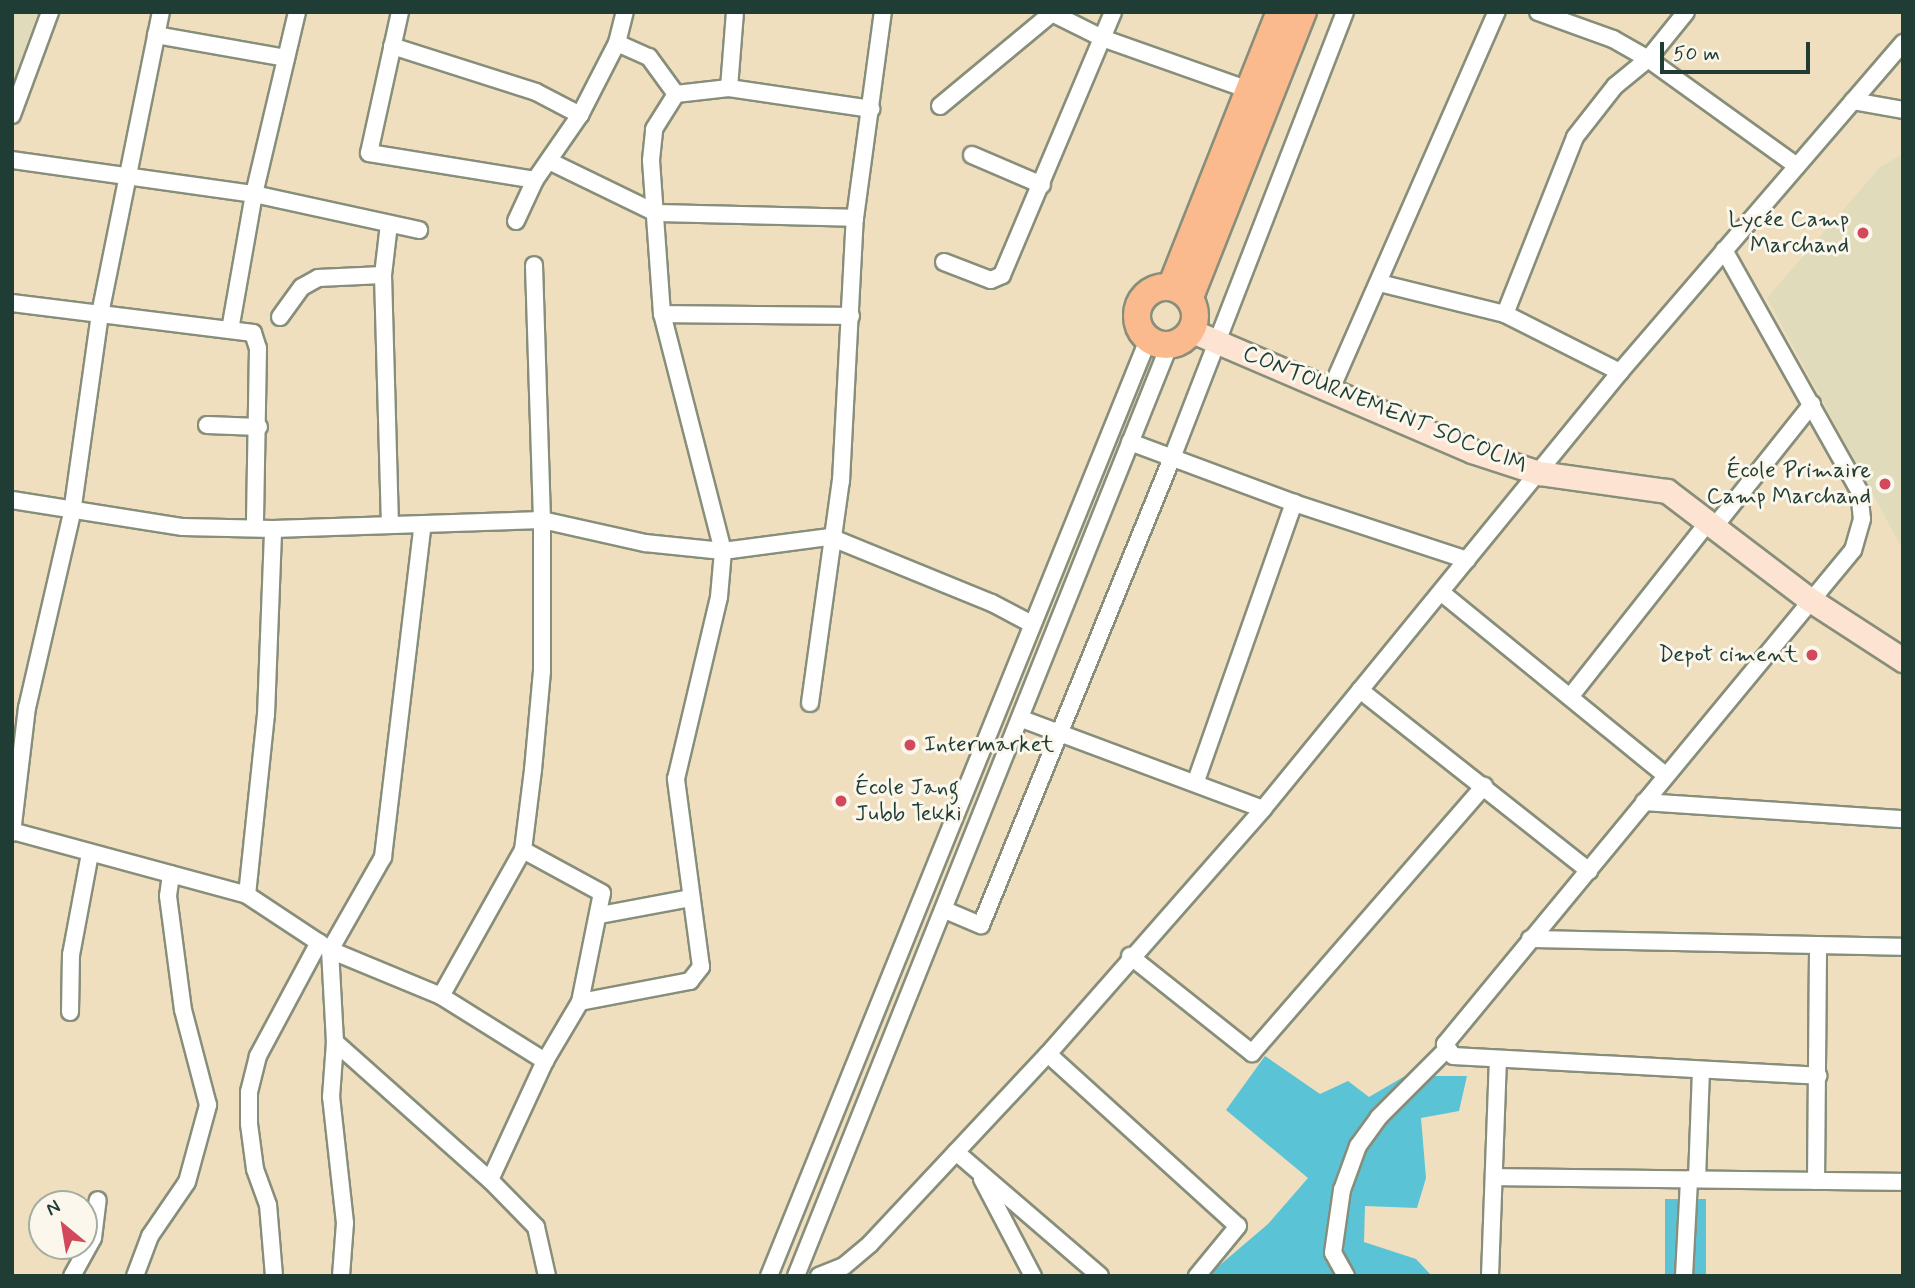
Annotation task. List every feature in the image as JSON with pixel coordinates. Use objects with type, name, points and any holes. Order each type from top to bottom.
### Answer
[{"type":"main road","points":[[1180,292],[1247,89],[1280,12]]},
{"type":"main road","points":[[1180,292],[1303,12]]},
{"type":"main road","points":[[1152,290],[1180,292],[1196,314],[1204,336],[1158,343],[1137,323],[1139,304],[1152,290]]},
{"type":"street","points":[[12,115],[50,12]]},
{"type":"street","points":[[161,12],[126,174],[100,314],[72,513],[20,705],[12,832],[247,895],[324,946],[442,996],[545,1061]]},
{"type":"street","points":[[230,330],[254,194],[297,12]]},
{"type":"street","points":[[400,12],[369,153],[536,180]]},
{"type":"street","points":[[516,221],[536,180],[580,114],[617,43],[625,12]]},
{"type":"street","points":[[729,88],[735,12]]},
{"type":"street","points":[[810,703],[830,537],[841,481],[855,218],[883,12]]},
{"type":"street","points":[[944,262],[990,280],[999,278],[1042,185],[1113,12]]},
{"type":"street","points":[[945,909],[981,925],[1062,734],[1172,458],[1204,336],[1345,12]]},
{"type":"street","points":[[1332,387],[1497,12]]},
{"type":"street","points":[[1538,12],[1614,40],[1648,59],[1797,166]]},
{"type":"street","points":[[940,106],[1051,13],[1102,38],[1247,89]]},
{"type":"street","points":[[1505,314],[1575,137],[1615,86],[1648,59],[1683,14]]},
{"type":"street","points":[[156,35],[286,58]]},
{"type":"street","points":[[617,43],[649,57],[676,94]]},
{"type":"street","points":[[819,1276],[857,1257],[1048,1054],[1130,956],[1263,809],[1620,372],[1903,43]]},
{"type":"street","points":[[393,46],[523,88],[580,114]]},
{"type":"street","points":[[676,94],[729,88],[871,108]]},
{"type":"street","points":[[580,1002],[695,977],[701,959],[676,779],[719,597],[723,551],[662,314],[651,160],[654,129],[676,94]]},
{"type":"street","points":[[1853,101],[1903,110]]},
{"type":"street","points":[[972,155],[1042,185]]},
{"type":"street","points":[[12,160],[254,194],[419,230]]},
{"type":"street","points":[[549,161],[656,213],[855,218]]},
{"type":"street","points":[[389,224],[383,275],[390,525]]},
{"type":"street","points":[[1346,1276],[1333,1253],[1342,1190],[1358,1146],[1379,1117],[1446,1050],[1446,1039],[1588,871],[1809,599],[1853,550],[1863,511],[1858,491],[1724,250]]},
{"type":"street","points":[[442,996],[523,850],[542,671],[542,520],[534,265]]},
{"type":"street","points":[[280,317],[302,287],[318,278],[383,275]]},
{"type":"street","points":[[1378,283],[1505,314],[1620,372]]},
{"type":"street","points":[[12,303],[230,330],[258,338],[259,427],[255,528]]},
{"type":"street","points":[[662,314],[851,316]]},
{"type":"street","name":"CONTOURNEMENT SOCOCIM","points":[[1204,336],[1332,387],[1472,451],[1539,473],[1667,491],[1809,599],[1903,660]]},
{"type":"street","points":[[796,1276],[1022,719],[1130,442],[1158,343]]},
{"type":"street","points":[[769,1276],[1030,623],[1158,343]]},
{"type":"street","points":[[1570,697],[1812,404]]},
{"type":"street","points":[[207,425],[259,427]]},
{"type":"street","points":[[1130,442],[1294,503],[1467,560]]},
{"type":"street","points":[[12,500],[72,513],[183,527],[273,529],[542,520],[645,543],[723,551],[830,537],[992,603],[1030,623]]},
{"type":"street","points":[[1196,781],[1294,503]]},
{"type":"street","points":[[274,1276],[268,1205],[255,1169],[249,1124],[249,1091],[258,1056],[324,946],[383,857],[423,524]]},
{"type":"street","points":[[247,895],[266,715],[273,529]]},
{"type":"street","points":[[1442,593],[1666,775]]},
{"type":"street","points":[[1360,690],[1588,871]]},
{"type":"street","points":[[1022,719],[1196,781],[1263,809]]},
{"type":"street","points":[[1130,956],[1252,1053],[1484,786]]},
{"type":"street","points":[[1644,802],[1903,819]]},
{"type":"street","points":[[490,1180],[545,1061],[580,1002],[600,915],[602,893],[597,887],[523,850]]},
{"type":"street","points":[[70,1012],[71,955],[90,853]]},
{"type":"street","points":[[135,1276],[150,1236],[187,1182],[208,1105],[183,1010],[168,896],[171,874]]},
{"type":"street","points":[[600,915],[691,898]]},
{"type":"street","points":[[1530,939],[1903,947]]},
{"type":"street","points":[[1816,1181],[1818,945]]},
{"type":"street","points":[[324,946],[335,1042],[331,1097],[345,1223],[341,1276]]},
{"type":"street","points":[[335,1042],[490,1180],[540,1234],[547,1276]]},
{"type":"street","points":[[1446,1050],[1453,1056],[1499,1060],[1818,1076]]},
{"type":"street","points":[[1048,1054],[1238,1226],[1197,1276]]},
{"type":"street","points":[[1490,1276],[1499,1060]]},
{"type":"street","points":[[1684,1276],[1701,1070]]},
{"type":"street","points":[[956,1152],[1100,1276]]},
{"type":"street","points":[[978,1171],[1033,1276]]},
{"type":"street","points":[[1495,1177],[1903,1182]]},
{"type":"street","points":[[72,1276],[81,1260]]},
{"type":"shaded area","points":[[12,12],[38,12],[12,83]]},
{"type":"shaded area","name":"Lycée Camp Marchand","points":[[1903,154],[1903,550],[1767,298],[1880,167]]},
{"type":"water","points":[[1265,1056],[1320,1094],[1348,1081],[1369,1097],[1405,1076],[1467,1076],[1459,1111],[1421,1118],[1426,1178],[1417,1208],[1365,1206],[1364,1242],[1416,1259],[1430,1274],[1441,1276],[1207,1276],[1268,1224],[1308,1178],[1226,1110]]},
{"type":"water","points":[[1665,1199],[1706,1199],[1706,1276],[1665,1276]]},
{"type":"place","name":"Lycée Camp Marchand","points":[[1863,233]]},
{"type":"place","name":"École Primaire Camp Marchand","points":[[1885,484]]},
{"type":"place","name":"Depot ciment","points":[[1812,655]]},
{"type":"place","name":"Intermarket","points":[[910,745]]},
{"type":"place","name":"École Jang Jubb Tekki","points":[[841,801]]}]
